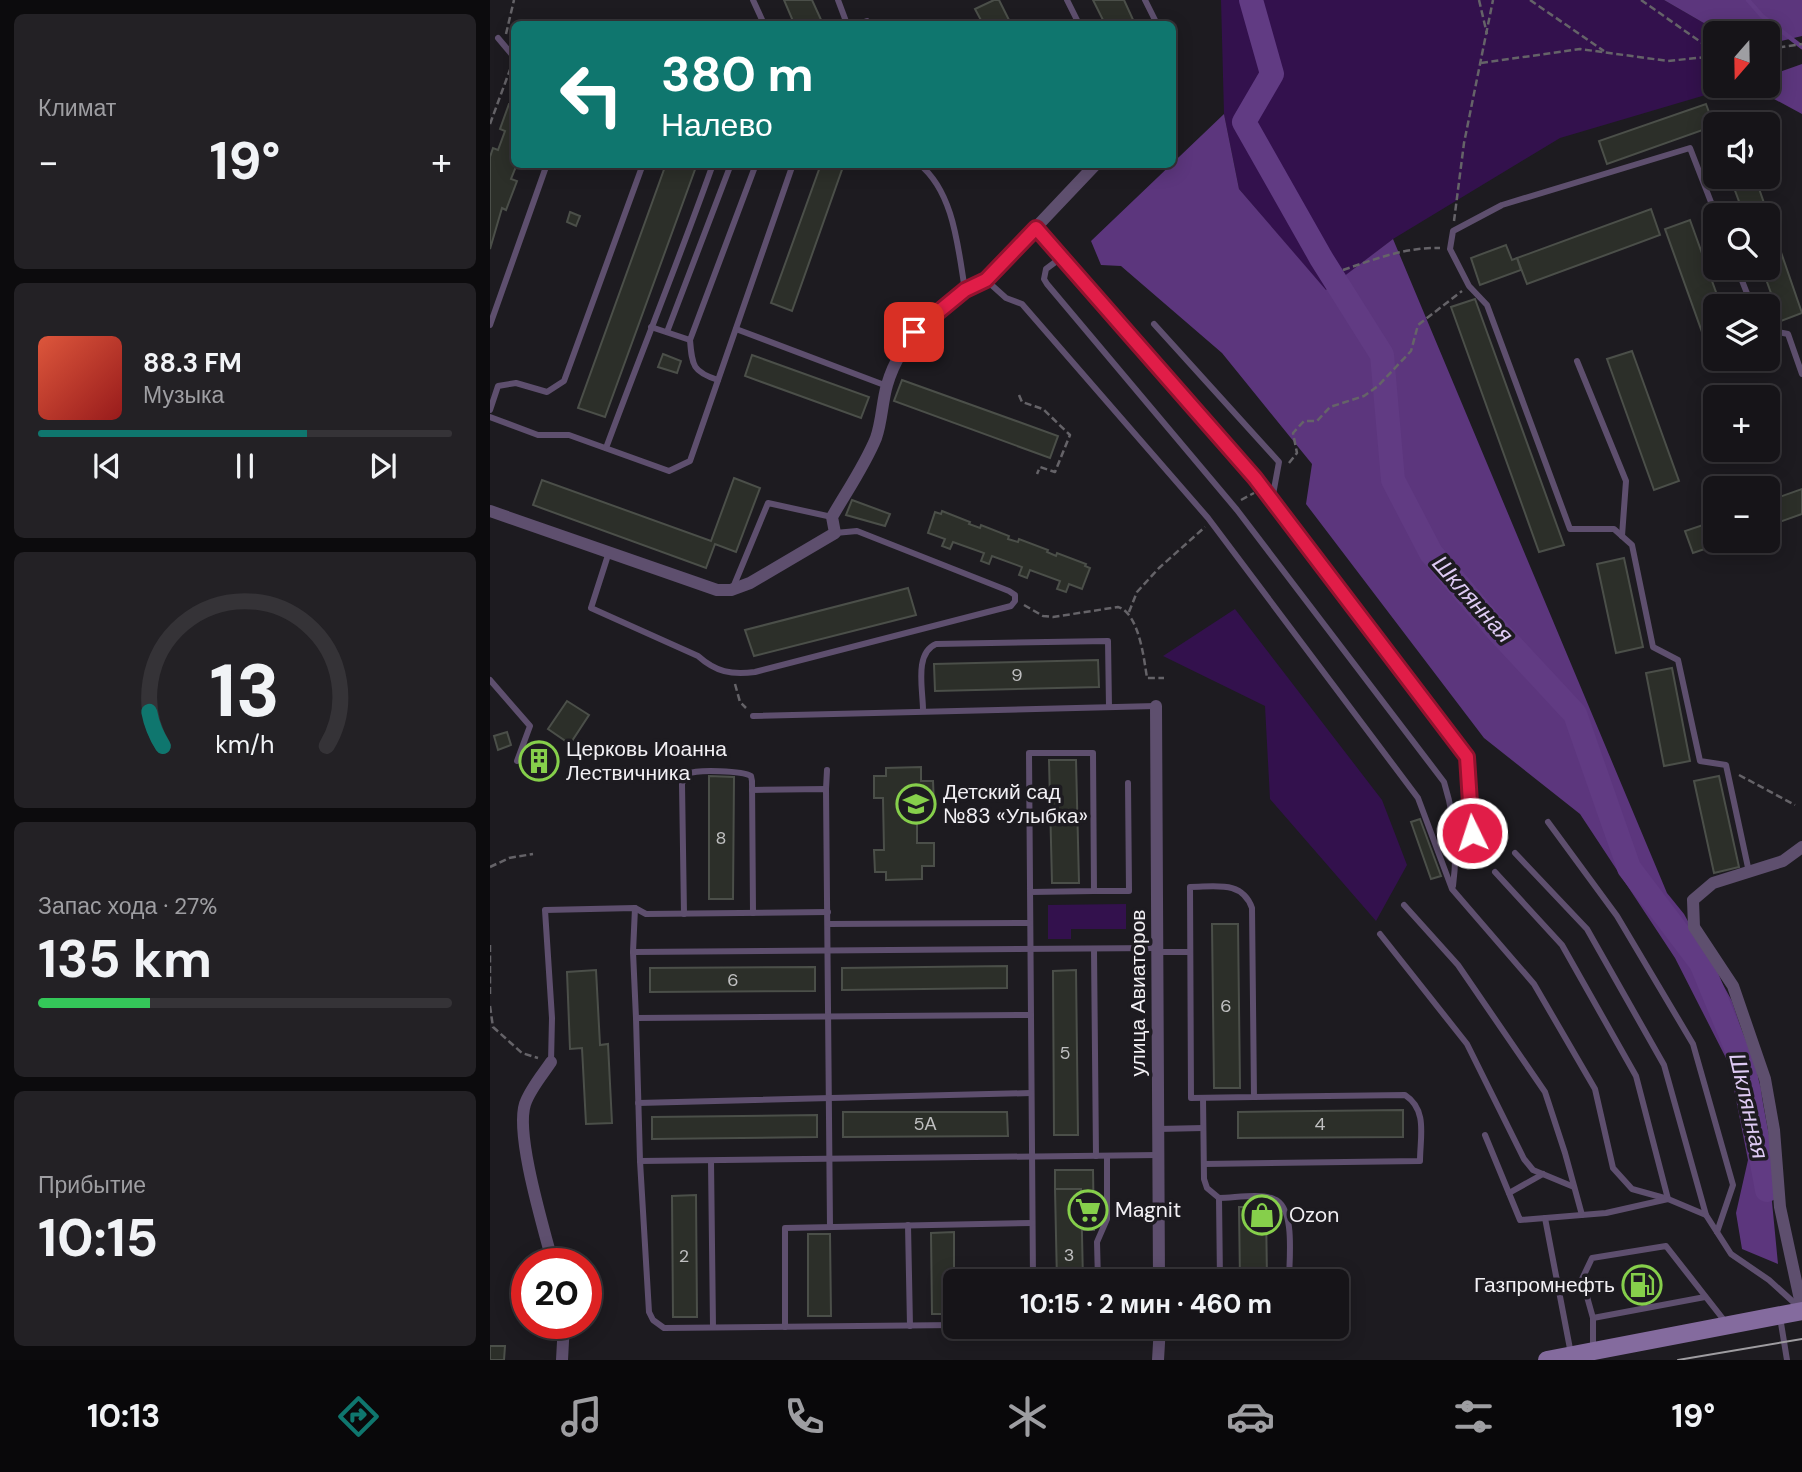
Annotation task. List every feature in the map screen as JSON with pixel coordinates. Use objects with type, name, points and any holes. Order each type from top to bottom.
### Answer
[{"type":"main road","points":[[1546,1360],[1802,1310]]},
{"type":"street","points":[[490,510],[716,590],[732,590],[750,583],[835,533],[832,517],[871,450],[887,386],[899,354],[914,332],[965,290],[986,280],[1092,168]]},
{"type":"street","name":"улица Авиаторов","points":[[1157,706],[1159,1269]]},
{"type":"street","points":[[1802,847],[1783,861],[1713,883],[1693,901],[1694,927],[1733,986],[1765,1079],[1774,1130],[1780,1207],[1802,1310]]},
{"type":"street","points":[[550,1248],[534,1189],[523,1126],[525,1104],[551,1062]]},
{"type":"street","points":[[562,1360],[563,1339]]},
{"type":"street","points":[[1158,1360],[1159,1339]]},
{"type":"lane","points":[[753,0],[763,21]]},
{"type":"lane","points":[[838,0],[846,21]]},
{"type":"lane","points":[[1067,0],[1078,21]]},
{"type":"lane","points":[[1146,0],[1156,21]]},
{"type":"lane","points":[[498,37],[511,54]]},
{"type":"lane","points":[[1712,203],[1690,148],[1502,205],[1453,230],[1450,249],[1469,286],[1487,306],[1570,529],[1614,529],[1632,545],[1653,647],[1678,660],[1700,761],[1726,765],[1749,872]]},
{"type":"lane","points":[[490,325],[546,168]]},
{"type":"lane","points":[[490,410],[498,386],[516,383],[547,392],[564,381],[642,168]]},
{"type":"lane","points":[[606,448],[712,168]]},
{"type":"lane","points":[[667,332],[729,168]]},
{"type":"lane","points":[[718,380],[701,374],[693,362],[690,340],[754,168]]},
{"type":"lane","points":[[490,418],[538,435],[569,435],[669,471],[690,461],[792,168]]},
{"type":"lane","points":[[923,168],[939,185],[955,233],[965,290]]},
{"type":"lane","points":[[1036,228],[1272,500],[1467,757],[1472,833],[1457,857]]},
{"type":"lane","points":[[1062,257],[1045,270],[1044,279],[1047,284],[1232,504],[1444,782],[1453,812],[1457,857],[1452,890]]},
{"type":"lane","points":[[986,280],[1006,298],[1022,304],[1210,522],[1418,798],[1452,890],[1534,984],[1595,1089],[1613,1168],[1632,1189],[1668,1199],[1706,1215]]},
{"type":"lane","points":[[490,299],[498,302]]},
{"type":"lane","points":[[1154,324],[1279,462],[1272,500]]},
{"type":"lane","points":[[651,327],[690,340]]},
{"type":"lane","points":[[736,329],[887,386]]},
{"type":"lane","points":[[1780,332],[1788,334],[1802,374]]},
{"type":"lane","points":[[1577,361],[1626,481],[1622,536]]},
{"type":"lane","points":[[732,590],[768,503],[832,517]]},
{"type":"lane","points":[[609,552],[591,608],[698,656],[711,667],[732,673],[755,672],[1011,606],[1015,601],[1015,595],[1009,591],[857,531],[835,533]]},
{"type":"lane","points":[[923,710],[923,657],[928,648],[936,644],[1108,641],[1109,708]]},
{"type":"lane","points":[[490,680],[530,726],[517,761]]},
{"type":"lane","points":[[753,716],[1157,706]]},
{"type":"lane","points":[[1032,1269],[1029,753],[1093,752],[1094,891]]},
{"type":"lane","points":[[827,770],[830,1227]]},
{"type":"lane","points":[[684,914],[682,784],[684,778],[693,772],[740,772],[751,776],[753,913]]},
{"type":"lane","points":[[1030,892],[1129,891],[1128,783]]},
{"type":"lane","points":[[752,790],[827,789]]},
{"type":"lane","points":[[1548,822],[1617,916],[1693,1044],[1733,1185],[1717,1232]]},
{"type":"lane","points":[[1515,853],[1587,929],[1664,1065],[1706,1215],[1731,1254],[1769,1280],[1802,1310]]},
{"type":"lane","points":[[1495,872],[1562,945],[1636,1076],[1668,1199]]},
{"type":"lane","points":[[1204,1164],[1420,1161],[1420,1111],[1415,1101],[1405,1095],[1191,1098],[1190,887],[1233,888],[1242,891],[1249,898],[1252,908],[1254,1097]]},
{"type":"lane","points":[[1404,905],[1458,965],[1545,1092],[1582,1215]]},
{"type":"lane","points":[[551,1062],[552,1018],[545,910],[635,908],[646,914],[828,912]]},
{"type":"lane","points":[[635,908],[633,952],[640,1161],[649,1312],[653,1320],[664,1328],[943,1325]]},
{"type":"lane","points":[[828,924],[1030,923]]},
{"type":"lane","points":[[1380,934],[1467,1044],[1524,1159],[1533,1170],[1574,1186]]},
{"type":"lane","points":[[1094,949],[1096,1156]]},
{"type":"lane","points":[[633,952],[1094,949],[1190,952]]},
{"type":"lane","points":[[636,1018],[1031,1015]]},
{"type":"lane","points":[[638,1103],[1031,1093]]},
{"type":"lane","points":[[1203,1098],[1204,1179],[1207,1188],[1219,1198],[1276,1199],[1288,1216],[1289,1269]]},
{"type":"lane","points":[[1158,1129],[1203,1128]]},
{"type":"lane","points":[[1485,1135],[1520,1220],[1606,1213],[1668,1199]]},
{"type":"lane","points":[[640,1161],[1158,1155]]},
{"type":"lane","points":[[1098,1269],[1097,1242],[1107,1219],[1107,1156]]},
{"type":"lane","points":[[711,1161],[713,1327]]},
{"type":"lane","points":[[1509,1193],[1543,1174]]},
{"type":"lane","points":[[1219,1198],[1220,1269]]},
{"type":"lane","points":[[1545,1218],[1571,1355]]},
{"type":"lane","points":[[785,1327],[785,1228],[1032,1223]]},
{"type":"lane","points":[[908,1225],[909,1326]]},
{"type":"lane","points":[[1593,1351],[1593,1318],[1582,1279],[1592,1258],[1666,1246],[1728,1325]]},
{"type":"lane","points":[[1593,1318],[1705,1297]]},
{"type":"lane","points":[[1779,1315],[1787,1360]]},
{"type":"path","points":[[503,46],[514,0]]},
{"type":"path","points":[[1479,0],[1488,37]]},
{"type":"path","points":[[1453,230],[1464,143],[1488,37],[1493,0]]},
{"type":"path","points":[[1530,0],[1607,53]]},
{"type":"path","points":[[1642,0],[1703,45]]},
{"type":"path","points":[[1780,47],[1802,44]]},
{"type":"path","points":[[1481,63],[1580,49],[1668,61],[1703,56]]},
{"type":"path","points":[[490,124],[511,65]]},
{"type":"path","points":[[1343,270],[1418,247],[1450,249]]},
{"type":"path","points":[[1289,464],[1297,453],[1293,433],[1304,421],[1317,421],[1330,407],[1364,396],[1378,386],[1411,351],[1418,325],[1469,286]]},
{"type":"path","points":[[1019,395],[1022,402],[1043,410],[1070,435],[1055,472],[1040,467],[1037,474]]},
{"type":"path","points":[[1232,504],[1263,489]]},
{"type":"path","points":[[1129,612],[1137,592],[1210,522]]},
{"type":"path","points":[[1015,601],[1043,616],[1053,617],[1118,607],[1129,612],[1144,658],[1147,678],[1164,678]]},
{"type":"path","points":[[732,673],[740,702],[753,716]]},
{"type":"path","points":[[1726,768],[1795,805]]},
{"type":"path","points":[[490,867],[509,858],[533,854]]},
{"type":"path","points":[[490,945],[490,995]]},
{"type":"path","points":[[490,1006],[493,1027],[522,1053],[551,1062]]},
{"type":"shaded area","points":[[1221,0],[1664,0],[1703,23],[1703,96],[1560,138],[1393,239],[1326,291],[1239,189],[1224,114]]},
{"type":"shaded area","points":[[1664,0],[1802,0],[1802,36],[1780,41],[1780,21],[1703,23]]},
{"type":"shaded area","points":[[1802,64],[1802,114],[1772,98],[1780,98],[1780,72]]},
{"type":"shaded area","points":[[1224,114],[1239,189],[1326,290],[1393,239],[1667,893],[1684,914],[1732,1001],[1761,1088],[1778,1264],[1742,1249],[1736,1213],[1748,1160],[1729,1064],[1675,958],[1580,814],[1484,738],[1306,504],[1312,464],[1222,353],[1121,266],[1101,265],[1091,241],[1167,168],[1176,168],[1176,160]]},
{"type":"shaded area","points":[[1235,609],[1382,800],[1407,865],[1376,921],[1270,799],[1265,706],[1163,656]]},
{"type":"shaded area","points":[[1126,904],[1126,929],[1071,929],[1071,939],[1048,939],[1048,905]]},
{"type":"building","points":[[784,0],[812,0],[822,21],[793,21]]},
{"type":"building","points":[[999,0],[1010,21],[981,21],[975,9]]},
{"type":"building","points":[[1093,0],[1124,0],[1134,21],[1104,21]]},
{"type":"building","points":[[511,104],[511,168],[515,168],[511,179],[517,181],[506,210],[502,208],[490,249],[490,157],[493,148],[498,150],[505,131],[500,129]]},
{"type":"building","points":[[1706,104],[1709,112],[1703,112],[1703,130],[1607,164],[1599,141]]},
{"type":"building","points":[[665,168],[696,168],[605,417],[578,408]]},
{"type":"building","points":[[820,168],[843,168],[792,311],[771,303]]},
{"type":"building","points":[[1734,189],[1759,189],[1764,203],[1740,203]]},
{"type":"building","points":[[1651,209],[1660,235],[1527,284],[1517,258]]},
{"type":"building","points":[[570,212],[580,216],[576,226],[567,222]]},
{"type":"building","points":[[1690,220],[1703,256],[1703,280],[1712,280],[1717,294],[1703,294],[1703,335],[1665,229]]},
{"type":"building","points":[[1506,245],[1512,260],[1517,258],[1521,270],[1480,285],[1471,258]]},
{"type":"building","points":[[1780,249],[1802,313],[1781,321],[1780,294],[1771,294],[1766,280],[1780,280]]},
{"type":"building","points":[[1475,299],[1564,545],[1539,552],[1451,307]]},
{"type":"building","points":[[1632,351],[1679,481],[1654,490],[1607,359]]},
{"type":"building","points":[[663,354],[681,361],[677,373],[658,367]]},
{"type":"building","points":[[752,355],[869,397],[861,418],[745,376]]},
{"type":"building","points":[[902,380],[1058,436],[1050,458],[894,401]]},
{"type":"building","points":[[734,478],[760,488],[736,552],[715,544],[706,568],[533,505],[542,480],[711,541]]},
{"type":"building","points":[[1802,489],[1802,514],[1780,522],[1780,497]]},
{"type":"building","points":[[852,500],[890,514],[885,526],[846,515]]},
{"type":"building","points":[[942,511],[970,522],[969,524],[980,528],[981,525],[1009,536],[1008,539],[1018,542],[1019,539],[1048,550],[1047,552],[1056,556],[1057,553],[1086,564],[1085,566],[1090,568],[1082,589],[1069,584],[1066,592],[1057,589],[1060,581],[1030,570],[1027,578],[1019,575],[1022,567],[992,556],[989,564],[981,561],[984,553],[953,542],[950,549],[942,546],[945,539],[928,533],[935,512],[941,514]]},
{"type":"building","points":[[1703,525],[1703,550],[1693,553],[1685,531]]},
{"type":"building","points":[[1624,558],[1643,647],[1616,653],[1597,564]]},
{"type":"building","points":[[908,588],[916,615],[754,656],[745,630]]},
{"type":"building","points":[[1098,660],[1099,687],[935,691],[934,664]]},
{"type":"building","points":[[1672,668],[1690,761],[1664,766],[1646,673]]},
{"type":"building","points":[[567,701],[589,715],[570,744],[548,729]]},
{"type":"building","points":[[507,732],[511,745],[498,750],[494,736]]},
{"type":"building","name":"Церковь Иоанна Лествичника","points":[[537,748],[554,759],[550,771],[541,779],[525,768],[524,764],[523,753],[535,751]]},
{"type":"building","points":[[1049,760],[1076,760],[1079,883],[1052,883]]},
{"type":"building","points":[[921,767],[921,781],[933,781],[934,804],[917,804],[917,843],[934,843],[934,866],[922,866],[922,879],[886,880],[886,872],[875,872],[874,850],[884,850],[883,798],[874,798],[874,776],[886,776],[886,768]]},
{"type":"building","points":[[709,776],[734,777],[733,899],[709,899]]},
{"type":"building","points":[[1719,776],[1739,867],[1714,873],[1694,781]]},
{"type":"building","points":[[1420,819],[1441,876],[1431,879],[1411,822]]},
{"type":"building","points":[[1212,924],[1238,924],[1240,1088],[1214,1088]]},
{"type":"building","points":[[1007,966],[1007,988],[842,990],[842,968]]},
{"type":"building","points":[[815,967],[815,991],[650,992],[650,968]]},
{"type":"building","points":[[596,970],[600,1045],[608,1044],[612,1123],[586,1124],[582,1048],[570,1049],[567,972]]},
{"type":"building","points":[[1076,970],[1078,1135],[1054,1135],[1053,971]]},
{"type":"building","points":[[1403,1110],[1403,1137],[1238,1138],[1238,1112]]},
{"type":"building","points":[[843,1112],[1007,1112],[1008,1136],[843,1137]]},
{"type":"building","points":[[817,1115],[817,1137],[652,1139],[652,1117]]},
{"type":"building","name":"Magnit","points":[[1055,1170],[1093,1170],[1094,1230],[1082,1230],[1081,1189],[1055,1189]]},
{"type":"building","points":[[1055,1189],[1081,1189],[1083,1269],[1057,1269]]},
{"type":"building","points":[[696,1195],[697,1317],[673,1317],[672,1196]]},
{"type":"building","points":[[1239,1207],[1266,1207],[1267,1269],[1240,1269]]},
{"type":"building","points":[[954,1232],[954,1269],[943,1269],[943,1314],[932,1314],[931,1233]]},
{"type":"building","points":[[808,1234],[830,1234],[831,1316],[808,1316]]},
{"type":"building","points":[[490,1346],[505,1346],[504,1360],[490,1360]]},
{"type":"waterway","name":"Шклянная","points":[[1251,0],[1272,74],[1244,122],[1321,258],[1382,355],[1393,480],[1431,553],[1496,629],[1575,714],[1629,868],[1701,963],[1744,1067],[1767,1190]]},
{"type":"waterway","points":[[1748,0],[1762,16],[1802,47]]},
{"type":"tram line","points":[[1678,1360],[1802,1339]]},
{"type":"place","name":"Церковь Иоанна Лествичника","points":[[539,761]]},
{"type":"place","name":"Детский сад №83 «Улыбка»","points":[[916,804]]},
{"type":"place","name":"Magnit","points":[[1088,1210]]},
{"type":"place","name":"Ozon","points":[[1262,1215]]},
{"type":"place","name":"Газпромнефть","points":[[1642,1285]]},
{"type":"route","points":[[914,332],[965,290],[986,280],[1036,228],[1255,478],[1467,757],[1472,833]]}]
